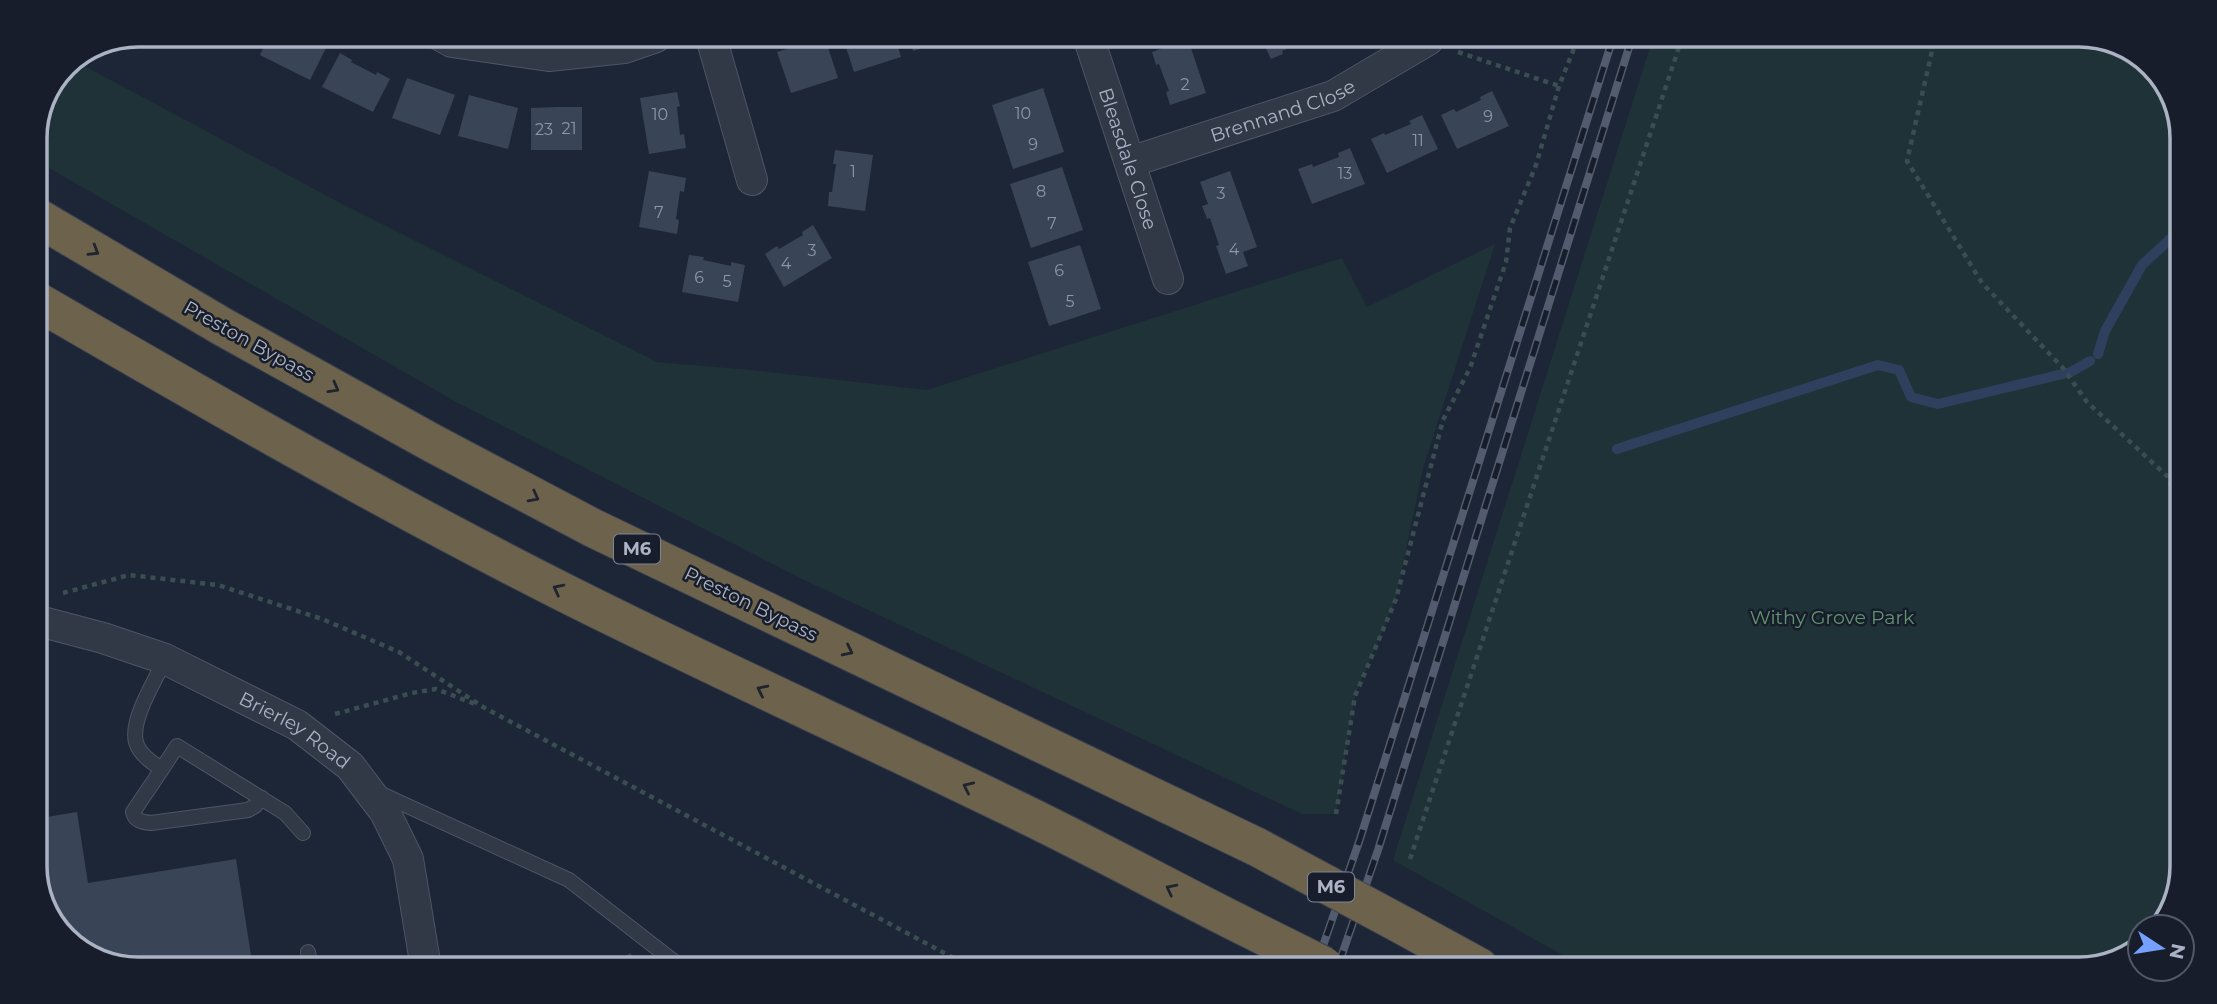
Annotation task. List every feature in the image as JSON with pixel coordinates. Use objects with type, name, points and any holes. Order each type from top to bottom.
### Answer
[{"type":"highway","name":"Preston Bypass","points":[[47,223],[223,327],[593,528],[1257,847],[1461,957]]},
{"type":"highway","points":[[47,307],[376,493],[561,591],[778,698],[1004,804],[1306,957]]},
{"type":"street","points":[[487,47],[549,56],[627,47]]},
{"type":"street","points":[[714,47],[752,180]]},
{"type":"street","name":"Bleasdale Close","points":[[1092,47],[1168,279]]},
{"type":"street","name":"Brennand Close","points":[[1130,162],[1334,96],[1416,47]]},
{"type":"street","name":"Brierley Road","points":[[47,623],[165,659],[297,725],[350,766],[385,812],[408,859],[424,957]]},
{"type":"lane","points":[[162,769],[142,753],[136,742],[138,716],[165,659]]},
{"type":"lane","points":[[262,798],[248,810],[151,823],[140,822],[133,812],[177,746],[262,798],[285,813],[303,834]]},
{"type":"lane","points":[[366,787],[569,880],[668,957]]},
{"type":"path","points":[[1446,47],[1503,69],[1559,86]]},
{"type":"path","points":[[1336,814],[1355,696],[1396,599],[1443,420],[1470,368],[1506,262],[1510,228],[1536,165],[1559,86],[1575,47]]},
{"type":"path","points":[[1410,859],[1679,47]]},
{"type":"path","points":[[1933,47],[1907,161],[1982,283],[2063,368],[2087,402],[2167,476],[2170,483]]},
{"type":"path","points":[[62,593],[129,575],[218,585],[322,619],[399,652],[483,707],[952,957]]},
{"type":"path","points":[[297,725],[412,693],[436,690],[483,707]]},
{"type":"green space","name":"Withy Grove Park","points":[[1650,47],[2079,47],[2097,49],[2124,59],[2143,74],[2154,88],[2165,109],[2170,132],[2170,866],[2168,884],[2158,911],[2126,913],[2126,943],[2102,954],[2079,957],[1566,957],[1393,860]]},
{"type":"green space","points":[[84,66],[346,206],[657,362],[927,390],[1342,258],[1367,307],[1495,244],[1423,468],[1396,599],[1355,696],[1336,814],[1302,814],[798,577],[458,403],[47,167],[50,115],[66,83]]},
{"type":"building","points":[[264,47],[326,47],[310,80],[260,55]]},
{"type":"building","points":[[793,47],[828,47],[838,78],[791,93],[777,52]]},
{"type":"building","points":[[846,47],[898,47],[901,57],[854,72]]},
{"type":"building","points":[[1166,47],[1191,47],[1206,93],[1170,105],[1166,92],[1169,91],[1152,52]]},
{"type":"building","points":[[1265,47],[1291,47],[1282,51],[1283,54],[1271,59]]},
{"type":"building","points":[[340,53],[376,75],[377,72],[390,79],[373,112],[322,87]]},
{"type":"building","points":[[407,78],[455,95],[440,135],[392,118]]},
{"type":"building","points":[[1043,88],[1064,152],[1013,169],[992,105]]},
{"type":"building","points":[[1492,91],[1509,126],[1457,149],[1441,115],[1454,109],[1456,112],[1481,100],[1480,97]]},
{"type":"building","points":[[677,92],[680,135],[684,134],[686,148],[649,154],[640,98]]},
{"type":"building","points":[[469,95],[518,108],[508,149],[458,136]]},
{"type":"building","points":[[582,107],[582,150],[531,150],[531,108]]},
{"type":"building","points":[[1422,115],[1438,149],[1387,173],[1371,139],[1411,124],[1409,121]]},
{"type":"building","points":[[1350,148],[1365,184],[1312,204],[1298,169],[1312,164],[1313,167],[1339,157],[1338,153]]},
{"type":"building","points":[[835,150],[873,155],[865,211],[828,206],[836,164],[833,164]]},
{"type":"building","points":[[1062,167],[1083,230],[1031,248],[1010,184]]},
{"type":"building","points":[[649,171],[686,178],[684,192],[680,191],[677,234],[639,227]]},
{"type":"building","points":[[1230,171],[1257,247],[1243,252],[1248,266],[1226,274],[1210,218],[1207,219],[1202,206],[1208,204],[1200,182]]},
{"type":"building","points":[[813,225],[832,258],[784,287],[765,254],[803,235],[802,232]]},
{"type":"building","points":[[1080,245],[1101,309],[1049,326],[1028,262]]},
{"type":"building","points":[[689,255],[731,266],[731,262],[745,265],[738,302],[682,292]]},
{"type":"building","points":[[77,812],[88,883],[236,859],[251,957],[138,957],[103,950],[88,941],[70,926],[52,895],[47,872],[47,817]]},
{"type":"waterway","points":[[2098,354],[2105,331],[2142,265],[2170,239]]},
{"type":"waterway","points":[[1617,449],[1878,365],[1899,370],[1911,397],[1938,404],[2071,372],[2090,361]]},
{"type":"railway","points":[[1319,957],[1360,839],[1610,47]]},
{"type":"railway","points":[[1341,957],[1378,850],[1629,47]]}]
